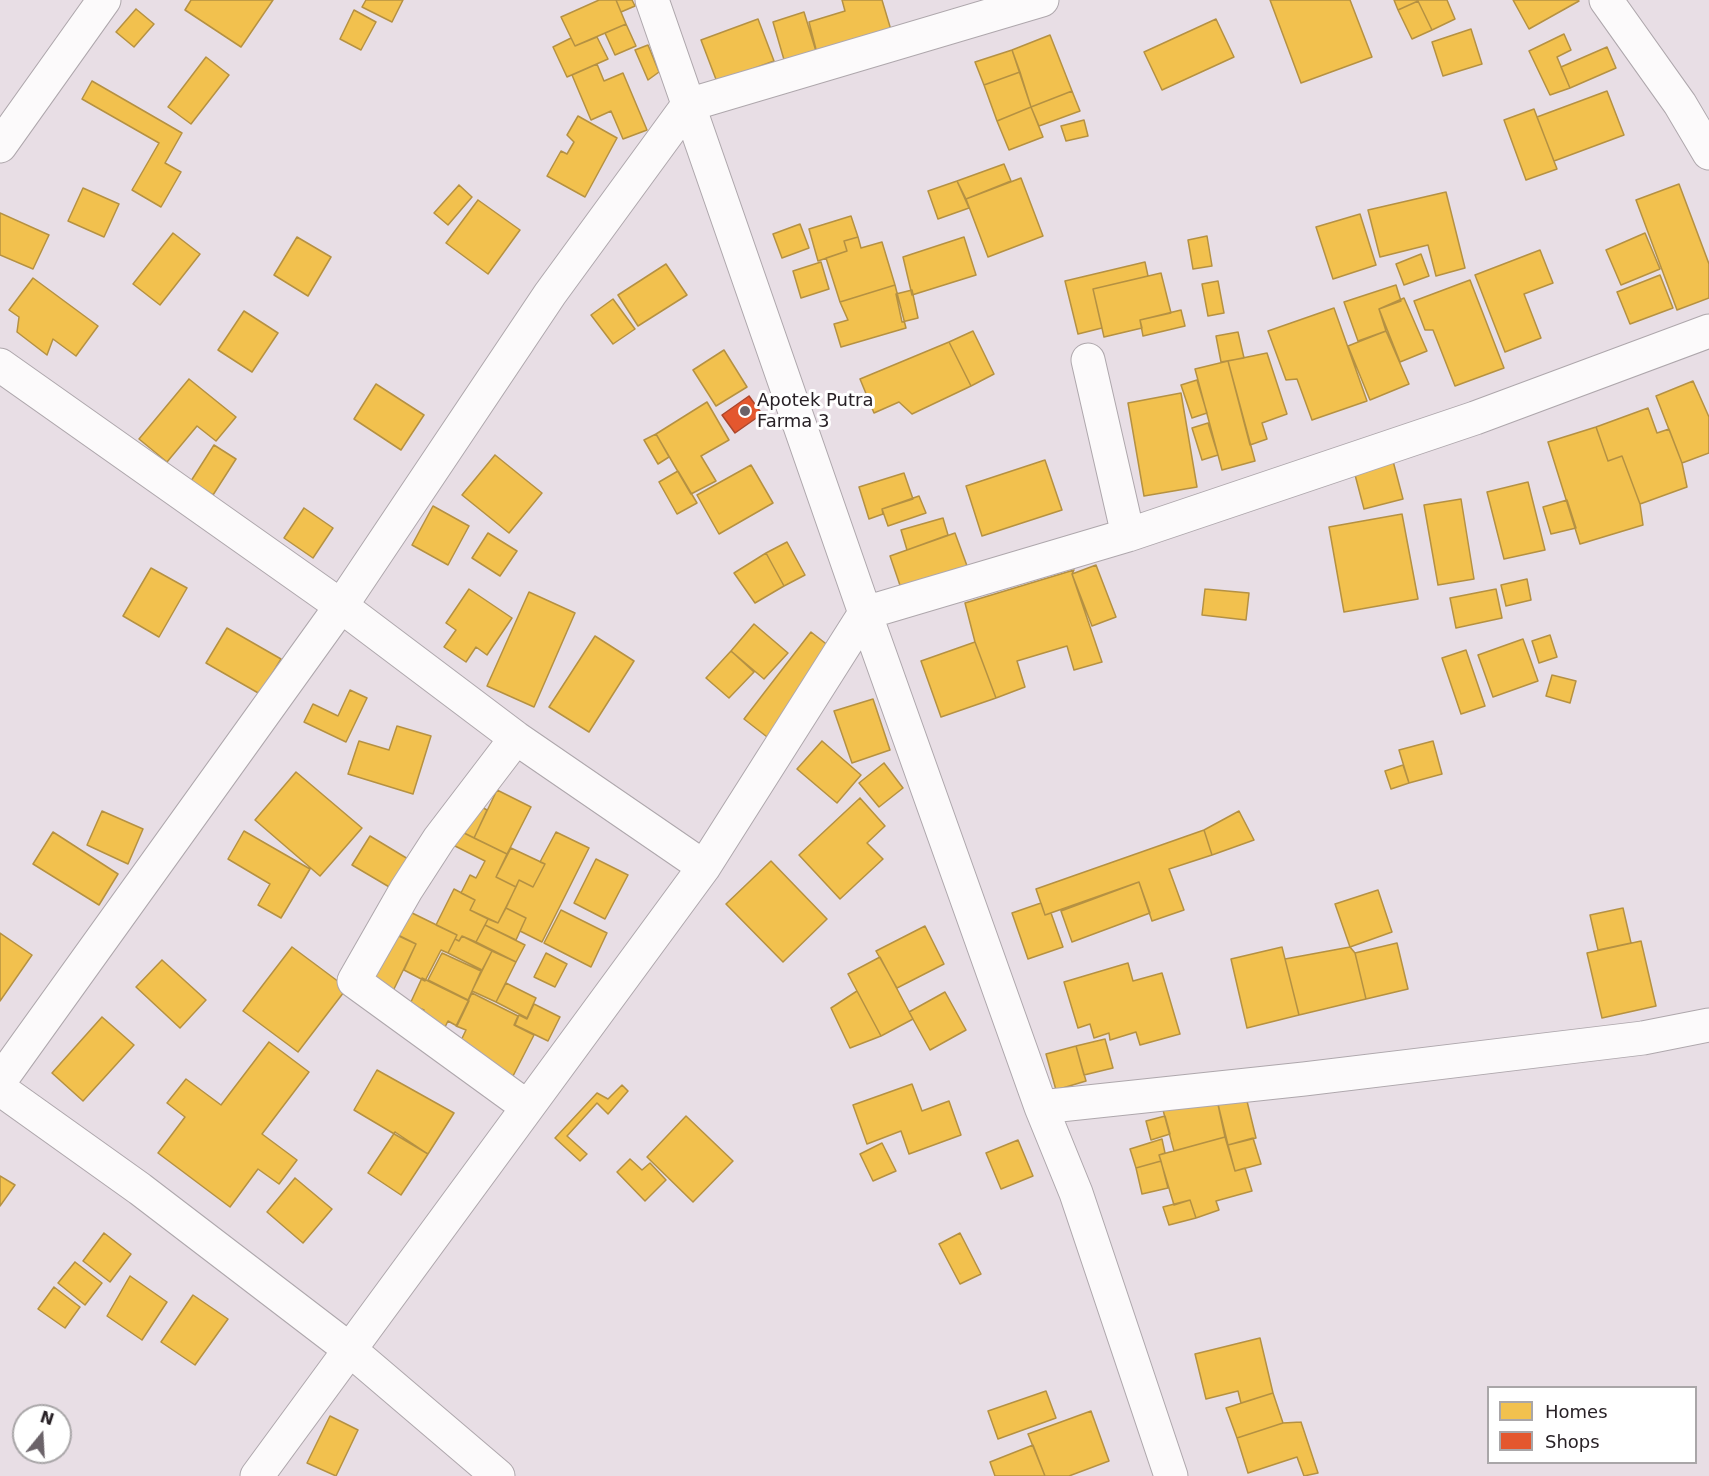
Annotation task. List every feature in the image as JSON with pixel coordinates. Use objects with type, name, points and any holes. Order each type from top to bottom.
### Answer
[{"type":"street","points":[[0,146],[104,0]]},
{"type":"street","points":[[652,0],[865,613],[1041,1107],[1077,1193],[1171,1476]]},
{"type":"street","points":[[0,1081],[341,606],[550,294],[688,105],[1042,0]]},
{"type":"street","points":[[1606,0],[1680,104],[1709,153]]},
{"type":"street","points":[[257,1476],[526,1106],[704,867],[865,613],[1128,535],[1475,418],[1709,332]]},
{"type":"street","points":[[1088,360],[1128,535]]},
{"type":"street","points":[[0,365],[341,606],[516,738],[704,867]]},
{"type":"street","points":[[516,738],[461,807],[406,890],[354,981],[526,1106]]},
{"type":"street","points":[[1041,1107],[1304,1079],[1631,1039],[1709,1025]]},
{"type":"street","points":[[0,1089],[140,1189],[349,1349],[398,1388],[498,1476]]},
{"type":"building: Homes","points":[[191,0],[273,0],[241,47],[185,10]]},
{"type":"building: Homes","points":[[366,0],[403,0],[392,22],[362,7]]},
{"type":"building: Homes","points":[[599,0],[616,0],[626,24],[575,46],[561,17]]},
{"type":"building: Homes","points":[[616,0],[632,0],[635,6],[621,12]]},
{"type":"building: Homes","points":[[842,0],[882,0],[894,40],[819,61],[809,22],[845,11]]},
{"type":"building: Homes","points":[[1270,0],[1350,0],[1372,57],[1301,83]]},
{"type":"building: Homes","points":[[1394,0],[1447,0],[1455,19],[1432,30],[1418,1],[1398,10]]},
{"type":"building: Homes","points":[[1513,0],[1578,0],[1579,1],[1529,29]]},
{"type":"building: Homes","points":[[1418,1],[1432,30],[1412,39],[1398,10]]},
{"type":"building: Homes","points":[[136,9],[154,24],[134,47],[116,32]]},
{"type":"building: Homes","points":[[354,10],[376,22],[361,50],[340,39]]},
{"type":"building: Homes","points":[[804,12],[819,61],[787,70],[773,22]]},
{"type":"building: Homes","points":[[758,19],[774,61],[717,82],[701,40]]},
{"type":"building: Homes","points":[[1216,19],[1234,57],[1162,90],[1144,52]]},
{"type":"building: Homes","points":[[626,24],[636,46],[615,55],[605,33]]},
{"type":"building: Homes","points":[[1471,29],[1482,64],[1443,76],[1432,42]]},
{"type":"building: Homes","points":[[1564,34],[1571,50],[1557,57],[1570,88],[1550,95],[1529,51]]},
{"type":"building: Homes","points":[[1050,35],[1072,91],[1031,107],[1012,50]]},
{"type":"building: Homes","points":[[597,37],[608,59],[567,77],[553,47],[571,38],[575,46]]},
{"type":"building: Homes","points":[[648,45],[659,72],[648,80],[635,50]]},
{"type":"building: Homes","points":[[1607,47],[1616,68],[1570,88],[1561,67]]},
{"type":"building: Homes","points":[[1012,50],[1020,72],[984,85],[975,62]]},
{"type":"building: Homes","points":[[206,57],[229,75],[191,124],[168,107]]},
{"type":"building: Homes","points":[[597,64],[604,81],[623,73],[647,130],[623,139],[611,111],[591,120],[572,75]]},
{"type":"building: Homes","points":[[1020,72],[1031,107],[997,121],[984,85]]},
{"type":"building: Homes","points":[[92,81],[182,133],[165,163],[181,172],[161,207],[132,190],[159,143],[82,99]]},
{"type":"building: Homes","points":[[1072,91],[1080,111],[1039,126],[1031,107]]},
{"type":"building: Homes","points":[[1607,91],[1624,135],[1554,161],[1537,117]]},
{"type":"building: Homes","points":[[1031,107],[1043,137],[1009,150],[997,121]]},
{"type":"building: Homes","points":[[1534,109],[1557,169],[1526,180],[1504,120]]},
{"type":"building: Homes","points":[[578,116],[617,138],[585,197],[547,176],[561,151],[567,154],[574,142],[567,135]]},
{"type":"building: Homes","points":[[1084,120],[1088,136],[1066,141],[1061,126]]},
{"type":"building: Homes","points":[[1004,164],[1011,181],[966,199],[957,181]]},
{"type":"building: Homes","points":[[1021,178],[1043,236],[988,257],[966,199]]},
{"type":"building: Homes","points":[[957,181],[969,208],[938,219],[928,191]]},
{"type":"building: Homes","points":[[1679,184],[1709,264],[1709,298],[1677,310],[1636,200]]},
{"type":"building: Homes","points":[[459,185],[472,197],[448,225],[434,213]]},
{"type":"building: Homes","points":[[83,188],[119,204],[104,237],[68,221]]},
{"type":"building: Homes","points":[[1446,192],[1465,268],[1436,276],[1428,245],[1380,257],[1368,210]]},
{"type":"building: Homes","points":[[478,200],[520,230],[488,274],[446,243]]},
{"type":"building: Homes","points":[[0,213],[49,235],[33,269],[0,255]]},
{"type":"building: Homes","points":[[1360,214],[1376,265],[1333,279],[1316,227]]},
{"type":"building: Homes","points":[[851,216],[858,237],[844,241],[847,251],[818,261],[809,229]]},
{"type":"building: Homes","points":[[800,224],[809,248],[782,258],[773,234]]},
{"type":"building: Homes","points":[[173,233],[200,254],[160,305],[133,284]]},
{"type":"building: Homes","points":[[1645,233],[1660,269],[1621,285],[1606,250]]},
{"type":"building: Homes","points":[[1207,236],[1212,266],[1193,269],[1188,240]]},
{"type":"building: Homes","points":[[297,237],[331,257],[308,296],[274,275]]},
{"type":"building: Homes","points":[[858,237],[861,248],[882,242],[895,285],[840,302],[826,258],[847,251],[844,241]]},
{"type":"building: Homes","points":[[964,237],[976,275],[912,295],[903,257]]},
{"type":"building: Homes","points":[[1540,250],[1553,283],[1524,294],[1541,338],[1505,352],[1475,275]]},
{"type":"building: Homes","points":[[1421,254],[1429,276],[1404,285],[1396,264]]},
{"type":"building: Homes","points":[[821,262],[829,289],[801,298],[793,271]]},
{"type":"building: Homes","points":[[1145,262],[1148,276],[1093,289],[1102,328],[1078,334],[1065,281]]},
{"type":"building: Homes","points":[[666,264],[687,295],[638,326],[618,295]]},
{"type":"building: Homes","points":[[1161,273],[1171,313],[1140,320],[1142,328],[1104,337],[1093,289]]},
{"type":"building: Homes","points":[[1660,275],[1673,308],[1630,324],[1617,292]]},
{"type":"building: Homes","points":[[33,278],[98,326],[76,356],[53,339],[47,355],[17,332],[19,317],[9,310]]},
{"type":"building: Homes","points":[[1470,280],[1504,368],[1455,386],[1433,330],[1425,330],[1414,301]]},
{"type":"building: Homes","points":[[1218,281],[1224,313],[1208,316],[1202,284]]},
{"type":"building: Homes","points":[[895,285],[906,328],[841,347],[834,324],[848,320],[840,302]]},
{"type":"building: Homes","points":[[1396,285],[1401,301],[1379,309],[1386,331],[1358,341],[1344,302]]},
{"type":"building: Homes","points":[[912,290],[918,318],[902,322],[896,294]]},
{"type":"building: Homes","points":[[1404,298],[1427,351],[1400,362],[1379,309]]},
{"type":"building: Homes","points":[[613,299],[635,329],[613,344],[591,315]]},
{"type":"building: Homes","points":[[1334,308],[1367,401],[1312,420],[1297,379],[1286,380],[1268,331]]},
{"type":"building: Homes","points":[[1181,310],[1185,326],[1143,336],[1140,320]]},
{"type":"building: Homes","points":[[244,311],[278,333],[252,372],[218,350]]},
{"type":"building: Homes","points":[[973,331],[994,374],[971,386],[949,342]]},
{"type":"building: Homes","points":[[1386,331],[1409,384],[1370,400],[1348,346]]},
{"type":"building: Homes","points":[[1238,332],[1244,358],[1221,362],[1216,336]]},
{"type":"building: Homes","points":[[949,342],[971,386],[912,414],[899,402],[874,413],[860,379]]},
{"type":"building: Homes","points":[[724,350],[747,387],[716,406],[693,370]]},
{"type":"building: Homes","points":[[1267,353],[1287,414],[1262,423],[1267,439],[1250,445],[1228,361]]},
{"type":"building: Homes","points":[[1228,361],[1255,461],[1222,470],[1195,369]]},
{"type":"building: Homes","points":[[189,379],[236,417],[216,441],[197,426],[167,462],[139,439]]},
{"type":"building: Homes","points":[[1197,380],[1207,413],[1192,418],[1181,385]]},
{"type":"building: Homes","points":[[1693,381],[1709,417],[1709,453],[1682,463],[1656,396]]},
{"type":"building: Homes","points":[[376,384],[424,415],[401,450],[354,419]]},
{"type":"building: Homes","points":[[1181,393],[1197,487],[1144,496],[1128,403]]},
{"type":"building: Homes","points":[[707,402],[729,440],[701,456],[716,481],[691,494],[656,434]]},
{"type":"building: Homes","points":[[1648,408],[1657,433],[1669,429],[1682,463],[1687,487],[1640,504],[1622,456],[1608,461],[1596,427]]},
{"type":"building: Homes","points":[[1208,423],[1218,455],[1202,460],[1192,428]]},
{"type":"building: Homes","points":[[1596,427],[1608,461],[1622,456],[1640,504],[1643,525],[1580,544],[1548,442]]},
{"type":"building: Homes","points":[[656,434],[669,457],[658,464],[644,440]]},
{"type":"building: Homes","points":[[214,445],[236,459],[213,495],[191,481]]},
{"type":"building: Homes","points":[[495,455],[542,493],[509,533],[462,495]]},
{"type":"building: Homes","points":[[1045,460],[1062,510],[982,536],[966,486]]},
{"type":"building: Homes","points":[[1393,461],[1403,499],[1364,509],[1354,471]]},
{"type":"building: Homes","points":[[751,465],[773,503],[719,534],[697,495]]},
{"type":"building: Homes","points":[[678,471],[697,503],[677,514],[659,482]]},
{"type":"building: Homes","points":[[904,473],[913,499],[882,509],[883,514],[869,519],[859,487]]},
{"type":"building: Homes","points":[[1528,482],[1545,550],[1504,559],[1487,492]]},
{"type":"building: Homes","points":[[919,496],[926,513],[888,526],[882,509]]},
{"type":"building: Homes","points":[[1461,499],[1474,579],[1438,585],[1424,505]]},
{"type":"building: Homes","points":[[1567,500],[1576,528],[1551,534],[1543,507]]},
{"type":"building: Homes","points":[[433,506],[469,526],[448,565],[412,545]]},
{"type":"building: Homes","points":[[304,508],[333,528],[313,558],[284,538]]},
{"type":"building: Homes","points":[[1402,514],[1418,599],[1344,612],[1329,527]]},
{"type":"building: Homes","points":[[943,518],[948,535],[907,550],[901,530]]},
{"type":"building: Homes","points":[[488,533],[517,551],[500,576],[472,558]]},
{"type":"building: Homes","points":[[955,533],[970,574],[904,597],[890,556]]},
{"type":"building: Homes","points":[[787,542],[805,575],[784,586],[766,553]]},
{"type":"building: Homes","points":[[766,553],[784,586],[755,603],[734,573]]},
{"type":"building: Homes","points":[[1096,565],[1116,617],[1092,626],[1072,574]]},
{"type":"building: Homes","points":[[151,568],[187,588],[159,637],[123,616]]},
{"type":"building: Homes","points":[[1074,570],[1072,574],[1102,662],[1074,670],[1067,646],[1017,661],[1025,687],[996,698],[975,642],[965,603]]},
{"type":"building: Homes","points":[[1527,579],[1531,600],[1506,606],[1501,585]]},
{"type":"building: Homes","points":[[469,589],[512,618],[487,655],[476,647],[466,662],[444,647],[456,630],[446,623]]},
{"type":"building: Homes","points":[[1205,589],[1249,593],[1246,620],[1202,615]]},
{"type":"building: Homes","points":[[1496,589],[1502,618],[1456,628],[1450,598]]},
{"type":"building: Homes","points":[[529,592],[575,613],[534,707],[487,686]]},
{"type":"building: Homes","points":[[754,624],[788,653],[764,679],[731,651]]},
{"type":"building: Homes","points":[[227,628],[281,659],[260,694],[206,663]]},
{"type":"building: Homes","points":[[811,632],[848,661],[780,747],[744,719]]},
{"type":"building: Homes","points":[[1550,635],[1557,657],[1539,663],[1532,641]]},
{"type":"building: Homes","points":[[595,636],[634,661],[589,732],[549,707]]},
{"type":"building: Homes","points":[[1523,639],[1538,681],[1493,697],[1478,655]]},
{"type":"building: Homes","points":[[975,642],[996,698],[941,717],[921,661]]},
{"type":"building: Homes","points":[[1466,650],[1485,706],[1461,714],[1442,658]]},
{"type":"building: Homes","points":[[731,651],[754,672],[729,698],[706,678]]},
{"type":"building: Homes","points":[[1552,675],[1576,681],[1570,703],[1546,696]]},
{"type":"building: Homes","points":[[350,690],[367,698],[346,742],[304,722],[313,704],[338,716]]},
{"type":"building: Homes","points":[[873,699],[890,750],[852,763],[834,711]]},
{"type":"building: Homes","points":[[397,726],[431,736],[413,794],[348,774],[359,741],[389,750]]},
{"type":"building: Homes","points":[[822,741],[861,775],[837,803],[797,769]]},
{"type":"building: Homes","points":[[1433,741],[1442,774],[1409,783],[1399,750]]},
{"type":"building: Homes","points":[[884,763],[903,788],[879,807],[859,783]]},
{"type":"building: Homes","points":[[1403,765],[1409,783],[1391,789],[1385,771]]},
{"type":"building: Homes","points":[[296,772],[362,828],[320,876],[255,820]]},
{"type":"building: Homes","points":[[497,790],[531,807],[507,854],[474,838]]},
{"type":"building: Homes","points":[[860,798],[885,826],[867,843],[883,859],[840,899],[799,855]]},
{"type":"building: Homes","points":[[474,803],[487,810],[474,838],[460,831]]},
{"type":"building: Homes","points":[[102,811],[143,829],[128,864],[87,845]]},
{"type":"building: Homes","points":[[1239,811],[1254,840],[1212,855],[1204,830]]},
{"type":"building: Homes","points":[[1204,830],[1212,855],[1169,869],[1184,910],[1152,921],[1139,882],[1045,915],[1036,889]]},
{"type":"building: Homes","points":[[244,831],[310,869],[281,918],[258,905],[270,884],[228,859]]},
{"type":"building: Homes","points":[[460,831],[507,854],[496,877],[516,887],[498,923],[470,910],[475,900],[461,893],[470,875],[476,878],[485,861],[453,845]]},
{"type":"building: Homes","points":[[53,832],[118,874],[99,905],[33,864]]},
{"type":"building: Homes","points":[[556,832],[589,848],[542,942],[520,931],[526,918],[506,908],[519,880],[533,887],[545,864],[540,862]]},
{"type":"building: Homes","points":[[370,836],[408,859],[391,888],[352,865]]},
{"type":"building: Homes","points":[[511,848],[545,864],[533,887],[519,880],[516,887],[496,877]]},
{"type":"building: Homes","points":[[596,859],[628,875],[605,919],[574,903]]},
{"type":"building: Homes","points":[[771,861],[827,919],[783,962],[726,904]]},
{"type":"building: Homes","points":[[1139,882],[1150,913],[1072,942],[1061,911]]},
{"type":"building: Homes","points":[[454,889],[475,900],[470,910],[488,919],[476,942],[462,936],[459,941],[455,939],[457,935],[436,925]]},
{"type":"building: Homes","points":[[1378,890],[1392,932],[1350,947],[1335,904]]},
{"type":"building: Homes","points":[[1041,903],[1045,915],[1051,913],[1063,947],[1028,959],[1012,913]]},
{"type":"building: Homes","points":[[506,908],[526,918],[516,940],[485,925],[488,919],[498,923]]},
{"type":"building: Homes","points":[[1623,908],[1631,943],[1598,950],[1590,915]]},
{"type":"building: Homes","points":[[406,910],[457,935],[448,953],[441,950],[425,981],[404,970],[416,944],[394,933]]},
{"type":"building: Homes","points":[[561,910],[607,933],[591,967],[544,943]]},
{"type":"building: Homes","points":[[485,925],[525,945],[516,962],[476,942]]},
{"type":"building: Homes","points":[[925,926],[944,964],[897,988],[876,951]]},
{"type":"building: Homes","points":[[388,931],[416,944],[393,991],[365,977]]},
{"type":"building: Homes","points":[[0,933],[32,955],[0,1001]]},
{"type":"building: Homes","points":[[462,936],[492,951],[482,970],[448,953],[455,939],[459,941]]},
{"type":"building: Homes","points":[[1641,941],[1656,1006],[1602,1018],[1587,953]]},
{"type":"building: Homes","points":[[1397,943],[1408,989],[1366,999],[1355,953]]},
{"type":"building: Homes","points":[[292,947],[347,988],[298,1052],[243,1011]]},
{"type":"building: Homes","points":[[1282,947],[1299,1015],[1247,1028],[1231,959]]},
{"type":"building: Homes","points":[[1350,947],[1355,953],[1366,999],[1299,1015],[1285,959]]},
{"type":"building: Homes","points":[[492,951],[516,962],[496,1002],[472,991]]},
{"type":"building: Homes","points":[[442,953],[481,971],[468,1000],[428,980]]},
{"type":"building: Homes","points":[[546,953],[567,964],[555,987],[534,977]]},
{"type":"building: Homes","points":[[880,957],[913,1019],[881,1036],[848,974]]},
{"type":"building: Homes","points":[[162,960],[206,1000],[180,1028],[136,987]]},
{"type":"building: Homes","points":[[1128,963],[1133,981],[1162,973],[1180,1034],[1140,1045],[1136,1032],[1110,1040],[1109,1033],[1094,1038],[1090,1024],[1078,1028],[1064,982]]},
{"type":"building: Homes","points":[[422,978],[469,1001],[457,1026],[448,1021],[441,1035],[417,1024],[424,1010],[410,1004]]},
{"type":"building: Homes","points":[[506,983],[536,998],[527,1018],[496,1002]]},
{"type":"building: Homes","points":[[857,991],[881,1036],[850,1048],[831,1008]]},
{"type":"building: Homes","points":[[945,992],[966,1030],[930,1050],[909,1012]]},
{"type":"building: Homes","points":[[472,993],[518,1016],[514,1025],[534,1035],[512,1078],[456,1051],[466,1030],[456,1026]]},
{"type":"building: Homes","points":[[534,1004],[560,1017],[548,1041],[515,1025],[519,1015],[527,1019]]},
{"type":"building: Homes","points":[[102,1017],[134,1045],[83,1101],[52,1073]]},
{"type":"building: Homes","points":[[1105,1039],[1113,1068],[1084,1075],[1076,1046]]},
{"type":"building: Homes","points":[[269,1042],[309,1072],[262,1134],[297,1160],[279,1184],[258,1169],[230,1207],[158,1153],[185,1117],[167,1103],[186,1079],[221,1105]]},
{"type":"building: Homes","points":[[1076,1046],[1086,1081],[1056,1090],[1046,1054]]},
{"type":"building: Homes","points":[[377,1070],[454,1113],[428,1154],[354,1110]]},
{"type":"building: Homes","points":[[912,1084],[922,1111],[949,1101],[961,1135],[909,1154],[901,1131],[867,1144],[853,1105]]},
{"type":"building: Homes","points":[[622,1085],[628,1091],[608,1114],[597,1103],[567,1136],[587,1154],[580,1161],[555,1138],[597,1093],[608,1099]]},
{"type":"building: Homes","points":[[1245,1093],[1256,1138],[1228,1145],[1217,1100]]},
{"type":"building: Homes","points":[[1217,1100],[1225,1137],[1174,1151],[1163,1110]]},
{"type":"building: Homes","points":[[686,1116],[733,1161],[693,1202],[647,1157]]},
{"type":"building: Homes","points":[[1165,1116],[1170,1134],[1151,1140],[1146,1121]]},
{"type":"building: Homes","points":[[395,1132],[428,1154],[401,1195],[368,1173]]},
{"type":"building: Homes","points":[[1225,1137],[1235,1171],[1245,1168],[1252,1191],[1216,1201],[1219,1210],[1196,1218],[1190,1200],[1174,1205],[1159,1155]]},
{"type":"building: Homes","points":[[1253,1138],[1261,1164],[1235,1171],[1228,1145]]},
{"type":"building: Homes","points":[[1162,1139],[1165,1153],[1159,1155],[1161,1161],[1136,1168],[1130,1149]]},
{"type":"building: Homes","points":[[1018,1140],[1033,1176],[1001,1189],[986,1153]]},
{"type":"building: Homes","points":[[882,1143],[896,1171],[873,1181],[860,1154]]},
{"type":"building: Homes","points":[[630,1159],[642,1170],[650,1163],[666,1180],[645,1201],[617,1172]]},
{"type":"building: Homes","points":[[1161,1161],[1168,1188],[1142,1194],[1136,1168]]},
{"type":"building: Homes","points":[[0,1176],[15,1185],[0,1206]]},
{"type":"building: Homes","points":[[295,1178],[332,1209],[303,1243],[267,1212]]},
{"type":"building: Homes","points":[[1190,1200],[1196,1218],[1169,1225],[1163,1207]]},
{"type":"building: Homes","points":[[104,1233],[131,1254],[110,1282],[83,1261]]},
{"type":"building: Homes","points":[[960,1233],[981,1274],[960,1284],[939,1244]]},
{"type":"building: Homes","points":[[75,1262],[102,1283],[85,1305],[58,1283]]},
{"type":"building: Homes","points":[[130,1276],[167,1302],[142,1340],[107,1316]]},
{"type":"building: Homes","points":[[54,1287],[80,1307],[65,1328],[38,1309]]},
{"type":"building: Homes","points":[[193,1295],[228,1319],[195,1365],[161,1342]]},
{"type":"building: Homes","points":[[1260,1338],[1273,1393],[1241,1403],[1238,1391],[1206,1399],[1195,1354]]},
{"type":"building: Homes","points":[[1046,1391],[1056,1418],[998,1439],[988,1411]]},
{"type":"building: Homes","points":[[1273,1393],[1283,1423],[1237,1438],[1226,1408]]},
{"type":"building: Homes","points":[[1091,1411],[1109,1461],[1069,1476],[1045,1476],[1028,1434]]},
{"type":"building: Homes","points":[[330,1416],[358,1430],[336,1476],[307,1463]]},
{"type":"building: Homes","points":[[1301,1422],[1318,1473],[1304,1476],[1297,1457],[1248,1473],[1237,1438],[1283,1423]]},
{"type":"building: Homes","points":[[1033,1445],[1045,1476],[995,1476],[990,1462]]},
{"type":"building: Shops","points":[[749,396],[762,414],[735,433],[722,415]]},
{"type":"place","name":"Apotek Putra Farma 3","points":[[745,411]]}]
